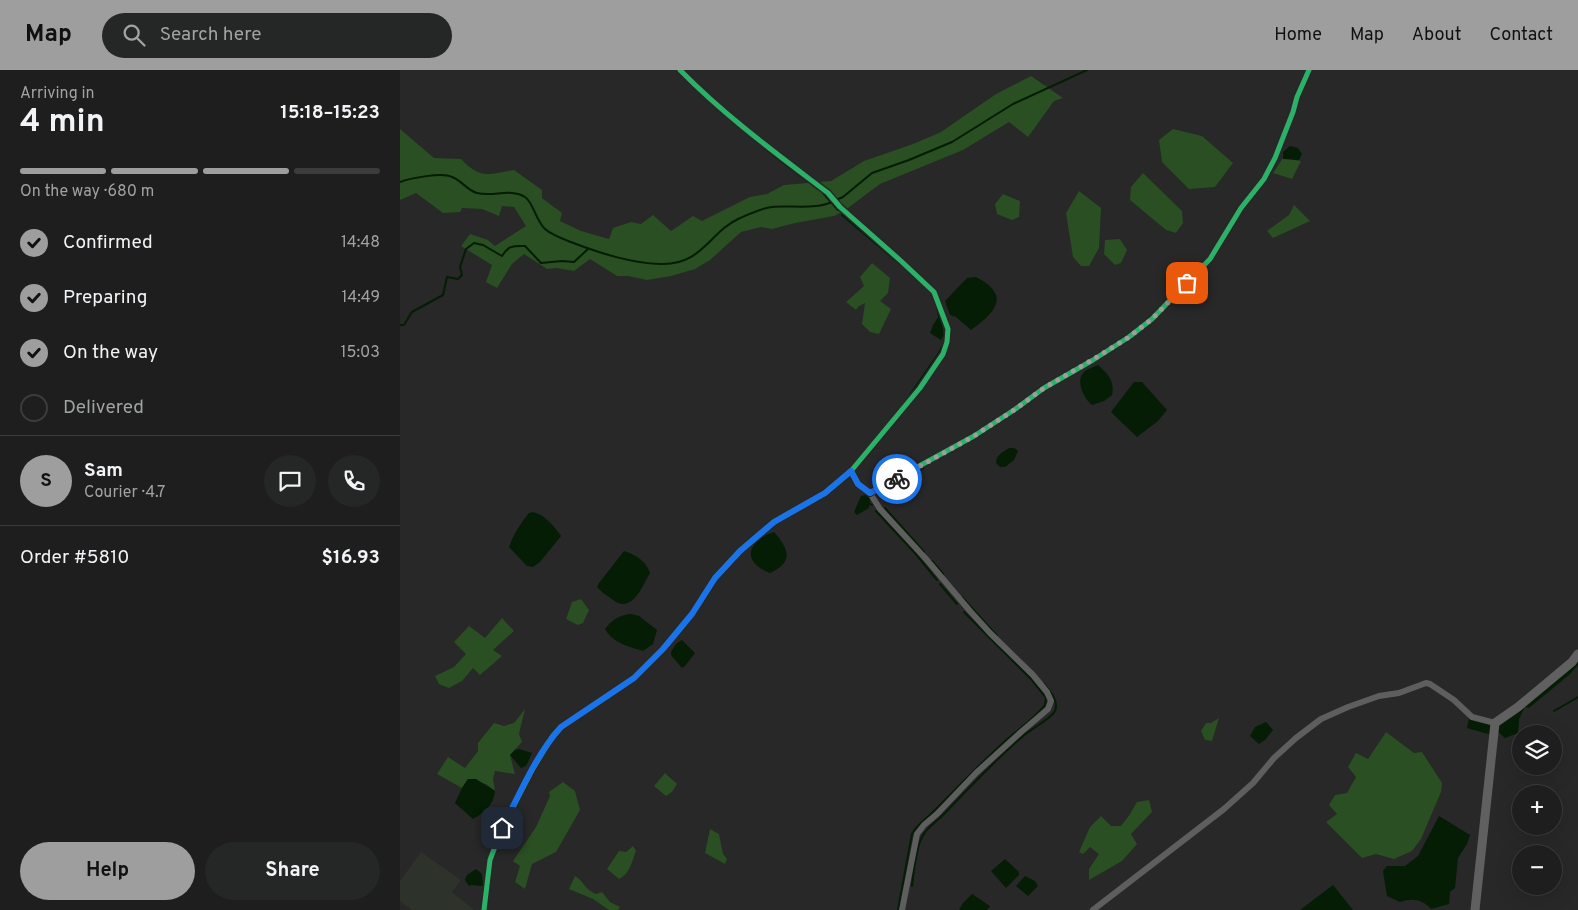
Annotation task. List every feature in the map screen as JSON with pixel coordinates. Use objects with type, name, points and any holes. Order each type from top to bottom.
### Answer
[{"type":"street","points":[[484,910],[490,860],[502,828],[532,770],[552,737],[561,727],[634,678],[663,649],[692,614],[715,578],[740,551],[774,522],[825,493],[851,471],[920,388],[943,354],[947,342],[948,329],[934,292],[902,260],[840,207],[828,193],[725,112],[680,70]]},
{"type":"street","points":[[870,493],[974,436],[1044,388],[1129,337],[1152,319],[1210,259],[1241,208],[1264,179],[1294,112],[1297,97],[1309,70]]},
{"type":"street","points":[[851,471],[858,484],[870,493],[880,509],[926,559],[952,591],[990,633],[1033,675],[1047,692],[1051,701],[1048,709],[976,773],[917,834],[902,910]]},
{"type":"street","points":[[1093,910],[1224,809],[1253,784],[1274,758],[1321,719],[1379,696],[1399,693],[1426,683],[1454,700],[1472,717],[1495,722],[1518,707],[1572,662],[1578,654]]},
{"type":"street","points":[[1474,910],[1495,722]]},
{"type":"shaded area","points":[[1290,146],[1298,148],[1302,154],[1299,160],[1283,159],[1283,152]]},
{"type":"shaded area","points":[[976,277],[991,288],[997,298],[994,309],[990,314],[971,330],[956,317],[950,315],[945,301],[967,278]]},
{"type":"shaded area","points":[[939,316],[943,331],[941,340],[930,333]]},
{"type":"shaded area","points":[[1098,365],[1110,378],[1113,390],[1112,395],[1104,401],[1092,405],[1086,399],[1080,385],[1080,380],[1084,372]]},
{"type":"shaded area","points":[[1134,382],[1142,382],[1167,410],[1158,421],[1137,437],[1111,412]]},
{"type":"shaded area","points":[[1009,448],[1014,448],[1018,451],[1014,460],[1005,467],[1000,467],[996,463],[997,458]]},
{"type":"shaded area","points":[[866,495],[870,499],[869,508],[857,515],[854,512],[861,496]]},
{"type":"shaded area","points":[[533,512],[545,518],[561,536],[540,562],[533,567],[527,566],[509,547],[520,525],[529,513]]},
{"type":"shaded area","points":[[774,532],[783,544],[787,555],[783,564],[770,573],[755,563],[751,558],[751,552],[753,546],[758,541]]},
{"type":"shaded area","points":[[624,551],[640,559],[650,573],[636,597],[626,604],[613,600],[597,587]]},
{"type":"shaded area","points":[[631,614],[639,616],[657,630],[653,644],[643,651],[617,641],[605,629],[616,618]]},
{"type":"shaded area","points":[[682,640],[695,653],[682,668],[671,655],[671,652],[676,644]]},
{"type":"shaded area","points":[[1578,658],[1578,665],[1570,674],[1529,708],[1525,707],[1519,719],[1519,725],[1512,725],[1512,735],[1505,738],[1497,731],[1498,723]]},
{"type":"shaded area","points":[[1469,718],[1491,725],[1492,733],[1488,734],[1467,728]]},
{"type":"shaded area","points":[[1266,722],[1273,730],[1259,744],[1250,736],[1255,727]]},
{"type":"shaded area","points":[[519,749],[532,753],[526,766],[521,768],[510,755]]},
{"type":"shaded area","points":[[468,779],[476,779],[495,791],[488,808],[473,819],[455,803]]},
{"type":"shaded area","points":[[1439,816],[1470,835],[1467,844],[1458,858],[1455,888],[1450,892],[1449,904],[1431,909],[1417,900],[1400,902],[1387,896],[1383,871],[1387,866],[1405,866],[1418,856]]},
{"type":"shaded area","points":[[421,852],[461,880],[452,892],[474,910],[412,910],[400,901],[400,881]]},
{"type":"shaded area","points":[[1005,859],[1019,872],[1019,875],[1006,888],[991,871]]},
{"type":"shaded area","points":[[476,869],[482,874],[483,886],[469,886],[465,880],[467,875]]},
{"type":"shaded area","points":[[1025,876],[1035,881],[1038,886],[1028,896],[1016,886]]},
{"type":"shaded area","points":[[1333,885],[1353,910],[1300,910]]},
{"type":"shaded area","points":[[972,894],[990,906],[987,910],[959,910]]},
{"type":"green space","points":[[1031,76],[1063,98],[1054,101],[1028,137],[1009,122],[963,150],[880,184],[844,211],[834,216],[772,229],[761,227],[741,232],[710,260],[695,269],[671,276],[647,280],[617,276],[590,259],[574,271],[557,268],[547,269],[524,254],[512,264],[497,288],[486,282],[492,265],[461,246],[470,234],[488,240],[495,246],[526,226],[514,207],[502,206],[499,216],[482,209],[462,208],[460,212],[443,213],[416,193],[400,200],[400,129],[434,158],[461,159],[474,170],[485,174],[514,170],[542,190],[542,198],[562,213],[560,221],[581,231],[609,239],[613,228],[631,222],[641,224],[653,215],[671,231],[693,216],[702,221],[750,197],[767,194],[784,185],[831,181],[864,161],[941,132],[996,94]]},
{"type":"green space","points":[[1173,129],[1202,136],[1233,163],[1215,187],[1189,189],[1162,162],[1159,140]]},
{"type":"green space","points":[[1283,158],[1301,161],[1292,179],[1273,173]]},
{"type":"green space","points":[[1143,173],[1182,211],[1183,223],[1176,233],[1166,230],[1130,200],[1131,187]]},
{"type":"green space","points":[[1079,191],[1101,208],[1099,248],[1089,266],[1081,266],[1073,257],[1066,213]]},
{"type":"green space","points":[[1003,194],[1020,201],[1019,217],[1012,220],[997,214],[995,204]]},
{"type":"green space","points":[[1294,205],[1310,221],[1273,238],[1267,231],[1289,215]]},
{"type":"green space","points":[[1120,239],[1127,250],[1121,263],[1115,265],[1104,254],[1105,240]]},
{"type":"green space","points":[[872,263],[890,278],[888,293],[880,301],[891,309],[879,334],[870,332],[862,324],[865,303],[856,310],[846,302],[864,286],[860,277]]},
{"type":"green space","points":[[581,599],[589,610],[583,623],[578,625],[566,619],[572,602]]},
{"type":"green space","points":[[502,618],[514,631],[493,650],[502,656],[480,675],[473,668],[462,681],[449,688],[439,684],[435,676],[454,667],[466,654],[454,642],[469,626],[485,638]]},
{"type":"green space","points":[[525,709],[519,734],[522,742],[510,755],[515,774],[495,771],[493,779],[495,791],[486,784],[468,779],[462,788],[437,774],[448,757],[465,768],[478,751],[478,743],[494,723],[504,726],[514,723]]},
{"type":"green space","points":[[1219,718],[1212,741],[1205,740],[1201,731],[1206,723],[1211,723]]},
{"type":"green space","points":[[1386,732],[1414,753],[1422,752],[1442,783],[1441,792],[1421,839],[1412,851],[1394,859],[1376,854],[1362,858],[1326,822],[1337,814],[1329,805],[1335,795],[1347,793],[1356,777],[1348,767],[1356,753],[1368,759]]},
{"type":"green space","points":[[665,773],[677,784],[672,792],[666,796],[654,786]]},
{"type":"green space","points":[[563,782],[575,791],[580,810],[556,852],[532,864],[525,889],[515,882],[520,866],[513,861],[536,827],[550,796],[549,792]]},
{"type":"green space","points":[[1149,800],[1152,812],[1131,834],[1137,844],[1122,861],[1089,880],[1089,869],[1099,854],[1090,847],[1083,854],[1079,852],[1090,827],[1101,816],[1111,826],[1121,826],[1137,802]]},
{"type":"green space","points":[[710,829],[719,834],[723,854],[727,859],[725,864],[705,853]]},
{"type":"green space","points":[[633,846],[636,851],[630,867],[626,874],[619,879],[607,869],[619,851],[626,852]]},
{"type":"green space","points":[[575,876],[592,892],[596,894],[602,892],[610,902],[620,907],[618,910],[609,910],[593,899],[569,889]]},
{"type":"waterway","points":[[836,200],[843,197],[872,173],[952,142],[1013,104],[1087,70]]},
{"type":"waterway","points":[[716,108],[818,189]]},
{"type":"waterway","points":[[400,182],[426,176],[441,175],[455,178],[477,193],[520,194],[528,199],[542,226],[556,236],[586,248],[617,257],[638,262],[660,264],[686,260],[696,254],[729,224],[756,211],[772,207],[810,207],[832,202]]},
{"type":"waterway","points":[[823,193],[838,210]]},
{"type":"waterway","points":[[842,215],[900,264]]},
{"type":"waterway","points":[[400,325],[404,325],[412,312],[443,295],[447,277],[458,279],[462,275],[460,267],[466,249],[474,243],[483,245],[502,256],[512,247],[525,246],[541,263],[574,262],[588,249]]},
{"type":"waterway","points":[[937,308],[939,316]]},
{"type":"waterway","points":[[910,395],[939,353],[944,343],[944,334]]},
{"type":"waterway","points":[[891,485],[923,468]]},
{"type":"waterway","points":[[885,508],[924,552]]},
{"type":"waterway","points":[[876,511],[937,580]]},
{"type":"waterway","points":[[932,561],[943,574]]},
{"type":"waterway","points":[[940,584],[957,604]]},
{"type":"waterway","points":[[962,597],[997,636]]},
{"type":"waterway","points":[[898,910],[914,830],[1007,739],[1035,716],[1045,705],[1046,698],[1031,679],[964,612]]},
{"type":"waterway","points":[[912,886],[918,848],[926,831],[1025,734],[1055,711],[1055,700],[1044,684]]},
{"type":"waterway","points":[[1554,711],[1578,697]]},
{"type":"cycle path","points":[[680,70],[733,119],[828,193],[840,207],[934,292],[948,329],[947,342],[943,354],[920,388],[851,471]]},
{"type":"cycle path","points":[[484,910],[490,860],[502,828],[532,770],[552,737],[561,727],[634,678],[663,649],[692,614],[715,578],[740,551],[774,522],[825,493],[851,471],[858,484],[870,493],[974,436],[1044,388],[1129,337],[1152,319],[1210,259],[1241,208],[1264,179],[1275,158],[1309,70]]},
{"type":"way so far","points":[[897,479],[974,436],[1044,388],[1129,337],[1152,319],[1187,283]]},
{"type":"route","points":[[502,828],[532,770],[552,737],[561,727],[634,678],[663,649],[692,614],[715,578],[761,532],[774,522],[825,493],[851,471],[858,484],[870,493],[897,479]]}]
